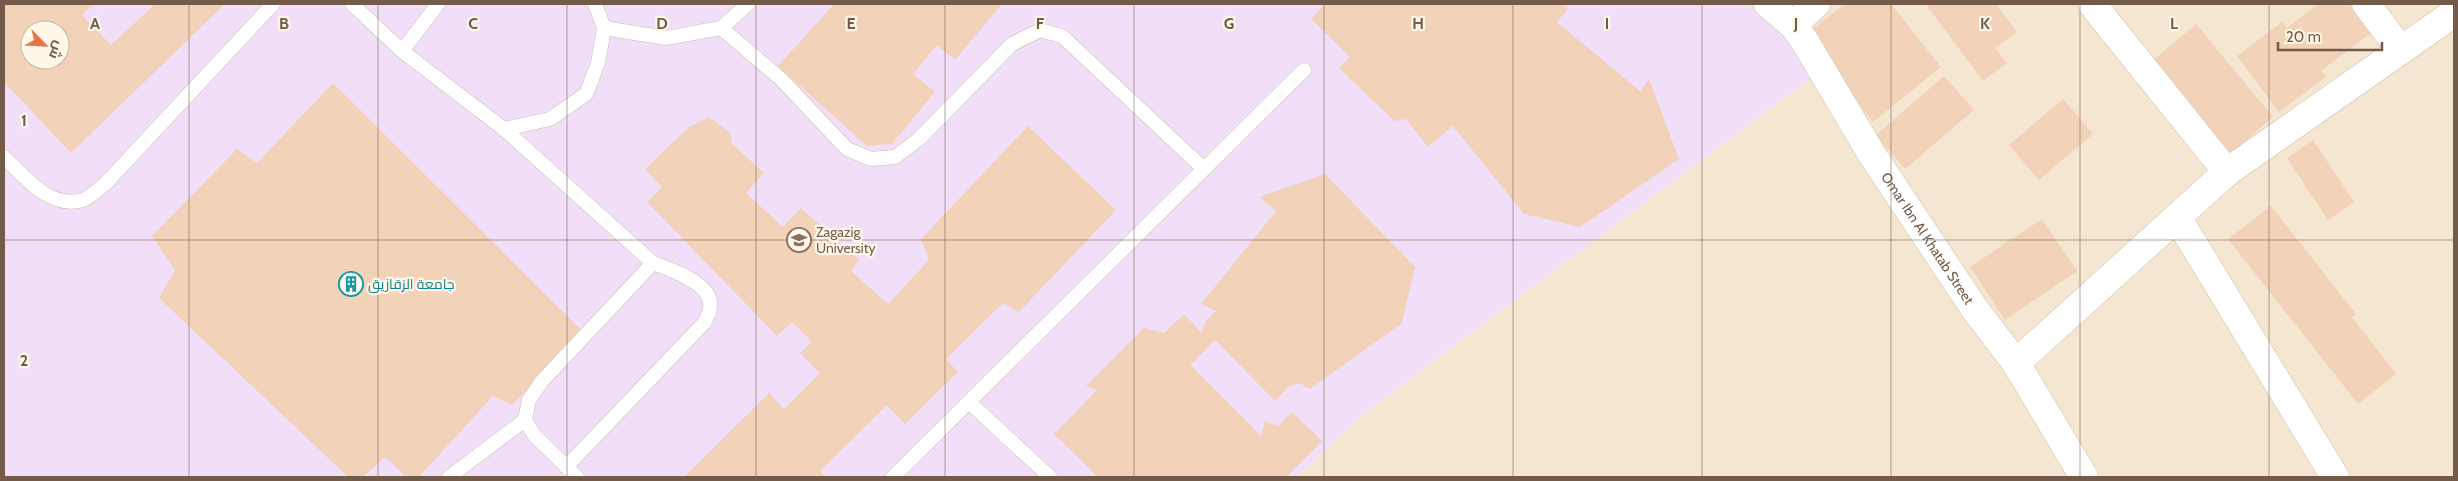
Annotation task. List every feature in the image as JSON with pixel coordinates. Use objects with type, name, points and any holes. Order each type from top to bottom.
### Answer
[{"type":"street","name":"Omar Ibn Al Khatab Street","points":[[1768,4],[1793,24],[1820,64],[1871,153],[1976,311],[2016,363],[2084,477]]},
{"type":"street","points":[[1793,24],[1816,4]]},
{"type":"street","points":[[2092,4],[2227,172]]},
{"type":"street","points":[[2366,4],[2402,50]]},
{"type":"street","points":[[2016,363],[2227,172],[2454,13]]},
{"type":"street","points":[[2177,217],[2335,477]]},
{"type":"lane","points":[[4,157],[41,192],[65,202],[84,200],[105,184],[273,4]]},
{"type":"lane","points":[[352,4],[402,51],[504,129],[653,262],[688,277],[708,295],[711,307],[704,323],[566,466]]},
{"type":"lane","points":[[402,51],[438,4]]},
{"type":"lane","points":[[504,129],[550,119],[586,94],[598,62],[604,28],[595,4]]},
{"type":"lane","points":[[604,28],[666,38],[721,28],[748,4]]},
{"type":"lane","points":[[721,28],[781,79],[847,149],[870,159],[895,157],[919,139],[1012,44],[1040,30],[1062,36],[1204,169]]},
{"type":"lane","points":[[893,477],[1304,70]]},
{"type":"lane","points":[[449,477],[525,420],[529,400],[542,381],[653,262]]},
{"type":"lane","points":[[969,402],[1050,477]]},
{"type":"lane","points":[[525,420],[534,435],[577,477]]},
{"type":"shaded area","name":"Zagazig University","points":[[4,4],[2454,4],[2454,477],[4,477]]},
{"type":"shaded area","name":"Zagazig University","points":[[4,4],[1747,4],[1797,46],[1820,71],[1370,409],[1297,477],[4,477]]},
{"type":"building","points":[[4,4],[94,4],[82,15],[111,45],[155,4],[225,4],[71,153],[4,82]]},
{"type":"building","points":[[834,4],[1002,4],[955,60],[937,45],[913,74],[935,92],[892,144],[867,146],[778,66]]},
{"type":"building","points":[[1325,4],[1562,4],[1568,9],[1557,22],[1640,91],[1649,79],[1679,159],[1580,227],[1524,214],[1453,126],[1428,147],[1406,119],[1394,121],[1339,68],[1350,57],[1311,19]]},
{"type":"building","points":[[1844,4],[1891,4],[1941,67],[1873,122],[1804,36]]},
{"type":"building","points":[[1929,4],[1996,4],[2017,32],[1995,48],[2007,63],[1983,81],[1927,6]]},
{"type":"building","points":[[2318,4],[2349,4],[2371,33],[2321,71],[2326,77],[2279,112],[2237,56],[2282,22],[2287,28]]},
{"type":"building","points":[[2196,24],[2273,117],[2228,156],[2150,63]]},
{"type":"building","points":[[1944,76],[1974,110],[1905,169],[1876,135]]},
{"type":"building","name":"جامعة الزقازيق","points":[[333,83],[583,332],[512,405],[493,396],[419,477],[406,477],[385,457],[363,477],[348,477],[159,298],[175,270],[152,236],[237,149],[257,163]]},
{"type":"building","points":[[2063,99],[2093,134],[2039,180],[2009,145]]},
{"type":"building","points":[[709,117],[730,133],[732,144],[764,173],[746,193],[783,227],[801,208],[859,260],[851,271],[888,304],[929,260],[921,239],[1028,126],[1116,210],[1019,312],[1003,303],[946,359],[958,372],[905,424],[887,405],[820,471],[826,477],[684,477],[769,393],[784,409],[820,373],[800,353],[812,342],[792,322],[777,336],[647,202],[662,187],[645,169],[689,127]]},
{"type":"building","points":[[2313,140],[2354,202],[2328,220],[2287,158]]},
{"type":"building","points":[[1325,174],[1415,267],[1402,323],[1310,389],[1299,383],[1288,387],[1275,401],[1215,340],[1190,365],[1261,436],[1265,421],[1278,426],[1292,412],[1322,441],[1286,477],[1098,477],[1054,434],[1097,390],[1086,386],[1144,328],[1164,333],[1184,314],[1202,333],[1205,322],[1216,311],[1201,304],[1276,211],[1259,197]]},
{"type":"building","points":[[2271,206],[2356,314],[2352,317],[2396,374],[2358,404],[2228,239]]},
{"type":"building","points":[[2042,219],[2077,271],[2005,320],[1970,267]]},
{"type":"place","name":"Zagazig University","points":[[799,240]]},
{"type":"place","name":"جامعة الزقازيق","points":[[351,284]]}]
